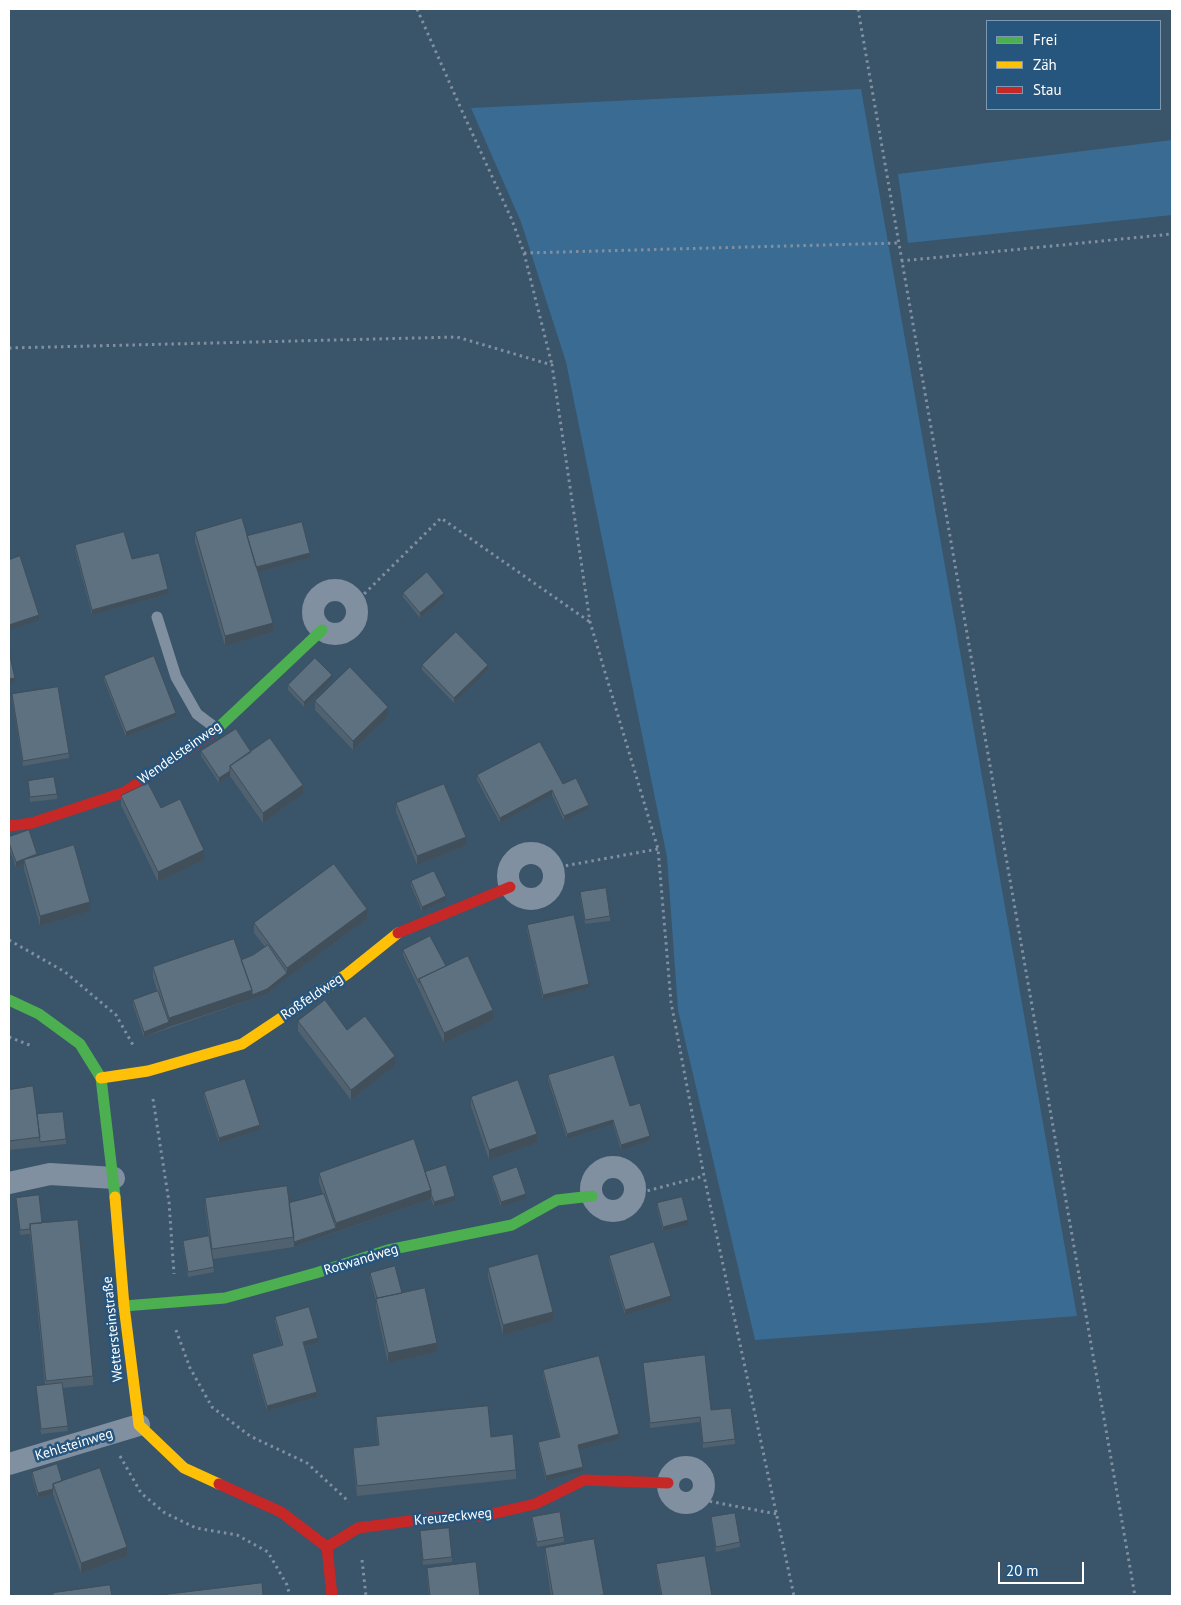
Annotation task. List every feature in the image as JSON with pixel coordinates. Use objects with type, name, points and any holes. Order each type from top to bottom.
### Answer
[{"type":"street","points":[[336,590],[343,592],[350,596],[355,603],[357,616],[355,622],[345,632],[329,634],[322,630],[315,621],[313,614],[317,600],[328,591],[336,590]]},
{"type":"street","name":"Wendelsteinweg","points":[[9,826],[32,823],[125,792],[217,729],[322,630]]},
{"type":"street","points":[[534,853],[542,855],[553,868],[554,877],[552,885],[548,892],[541,897],[526,899],[519,896],[510,887],[508,871],[513,860],[520,855],[534,853]]},
{"type":"street","name":"Roßfeldweg","points":[[101,1078],[148,1070],[242,1044],[346,974],[401,931],[510,887]]},
{"type":"street","name":"Wettersteinstraße","points":[[9,1000],[39,1014],[80,1044],[101,1078],[114,1178],[124,1306],[139,1425]]},
{"type":"street","points":[[614,1167],[626,1171],[632,1177],[635,1184],[635,1194],[631,1203],[625,1208],[618,1211],[604,1209],[597,1205],[592,1196],[591,1186],[596,1175],[602,1170],[614,1167]]},
{"type":"street","points":[[9,1183],[50,1174],[114,1178]]},
{"type":"street","name":"Rotwandweg","points":[[124,1306],[225,1298],[316,1273],[388,1250],[512,1225],[557,1200],[592,1196]]},
{"type":"street","points":[[139,1425],[184,1468],[281,1512],[327,1547],[332,1596]]},
{"type":"street","name":"Kehlsteinweg","points":[[9,1464],[139,1425]]},
{"type":"street","name":"Kreuzeckweg","points":[[327,1547],[358,1528],[432,1518],[483,1516],[535,1504],[584,1480],[668,1483],[672,1474],[684,1467],[695,1470],[703,1479],[704,1486],[697,1499]]},
{"type":"lane","points":[[157,617],[176,677],[197,714],[217,729]]},
{"type":"path","points":[[417,9],[512,220],[524,253],[552,365],[590,622],[658,850],[671,1002],[704,1176],[794,1596]]},
{"type":"path","points":[[858,9],[1135,1596]]},
{"type":"path","points":[[901,261],[1172,234]]},
{"type":"path","points":[[524,253],[898,243]]},
{"type":"path","points":[[9,348],[457,338],[552,365]]},
{"type":"path","points":[[355,603],[441,518],[590,622]]},
{"type":"path","points":[[553,868],[658,850]]},
{"type":"path","points":[[9,940],[65,972],[116,1015],[148,1070],[169,1202],[176,1302],[176,1331],[190,1368],[212,1407],[250,1436],[308,1463],[345,1498],[358,1528],[366,1596]]},
{"type":"path","points":[[635,1194],[704,1176]]},
{"type":"path","points":[[697,1499],[777,1514]]},
{"type":"shaded area","points":[[861,89],[1077,1316],[755,1340],[678,1010],[667,857],[566,362],[521,222],[471,108]]},
{"type":"shaded area","points":[[1172,140],[1172,215],[908,243],[898,174]]},
{"type":"building","points":[[242,518],[273,623],[225,636],[195,532]]},
{"type":"building","points":[[302,522],[310,553],[256,567],[247,536]]},
{"type":"building","points":[[124,532],[132,559],[159,553],[168,589],[92,610],[75,545]]},
{"type":"building","points":[[20,556],[39,615],[9,625],[9,560]]},
{"type":"building","points":[[427,572],[444,593],[420,613],[403,593]]},
{"type":"building","points":[[456,632],[488,665],[454,698],[422,665]]},
{"type":"building","points":[[9,652],[15,678],[9,679]]},
{"type":"building","points":[[154,656],[176,713],[126,732],[104,676]]},
{"type":"building","points":[[315,658],[332,675],[304,702],[288,685]]},
{"type":"building","points":[[350,667],[388,707],[353,741],[315,701]]},
{"type":"building","points":[[58,687],[69,753],[23,761],[12,694]]},
{"type":"building","points":[[236,729],[251,752],[230,766],[230,771],[219,778],[201,751]]},
{"type":"building","points":[[270,738],[303,785],[263,813],[230,766]]},
{"type":"building","points":[[540,742],[563,784],[576,778],[589,805],[564,816],[552,790],[500,818],[477,775]]},
{"type":"building","points":[[54,777],[57,794],[30,797],[28,781]]},
{"type":"building","points":[[148,783],[161,808],[180,799],[204,850],[158,872],[121,796]]},
{"type":"building","points":[[444,784],[466,837],[417,856],[396,803]]},
{"type":"building","points":[[29,830],[37,854],[16,862],[9,843],[9,837]]},
{"type":"building","points":[[74,845],[90,902],[40,916],[24,860]]},
{"type":"building","points":[[334,864],[367,909],[287,968],[254,923]]},
{"type":"building","points":[[434,871],[446,896],[422,907],[411,881]]},
{"type":"building","points":[[606,888],[610,916],[585,920],[580,892]]},
{"type":"building","points":[[574,915],[589,984],[543,995],[527,925]]},
{"type":"building","points":[[430,936],[446,966],[419,979],[419,983],[403,950]]},
{"type":"building","points":[[234,939],[252,990],[169,1018],[153,967]]},
{"type":"building","points":[[268,945],[287,973],[267,989],[252,995],[241,960]]},
{"type":"building","points":[[468,956],[493,1010],[444,1033],[419,979]]},
{"type":"building","points":[[158,991],[169,1022],[144,1032],[133,1000]]},
{"type":"building","points":[[325,1000],[347,1030],[365,1016],[395,1056],[351,1090],[298,1021]]},
{"type":"building","points":[[614,1055],[630,1106],[640,1103],[650,1136],[621,1145],[613,1120],[567,1134],[548,1075]]},
{"type":"building","points":[[245,1079],[260,1125],[219,1138],[204,1092]]},
{"type":"building","points":[[518,1080],[537,1134],[489,1150],[471,1097]]},
{"type":"building","points":[[33,1086],[40,1137],[9,1141],[9,1090]]},
{"type":"building","points":[[63,1112],[66,1139],[40,1142],[37,1114]]},
{"type":"building","points":[[414,1139],[431,1190],[336,1223],[319,1173]]},
{"type":"building","points":[[446,1165],[455,1196],[434,1202],[425,1172]]},
{"type":"building","points":[[517,1167],[526,1194],[501,1202],[492,1176]]},
{"type":"building","points":[[287,1186],[294,1237],[212,1249],[205,1198]]},
{"type":"building","points":[[324,1194],[336,1228],[294,1242],[289,1203]]},
{"type":"building","points":[[39,1195],[42,1223],[30,1224],[30,1229],[20,1230],[16,1198]]},
{"type":"building","points":[[682,1197],[688,1220],[663,1227],[657,1203]]},
{"type":"building","points":[[78,1220],[93,1376],[46,1381],[30,1224]]},
{"type":"building","points":[[209,1236],[214,1267],[188,1272],[183,1241]]},
{"type":"building","points":[[654,1242],[671,1296],[625,1310],[609,1256]]},
{"type":"building","points":[[538,1254],[553,1312],[503,1325],[488,1268]]},
{"type":"building","points":[[395,1266],[402,1293],[377,1298],[370,1273]]},
{"type":"building","points":[[425,1288],[437,1343],[388,1353],[376,1299]]},
{"type":"building","points":[[309,1307],[318,1338],[303,1342],[317,1392],[267,1406],[252,1354],[283,1345],[275,1317]]},
{"type":"building","points":[[705,1355],[711,1410],[731,1408],[735,1439],[703,1443],[700,1417],[650,1423],[643,1363]]},
{"type":"building","points":[[599,1356],[619,1434],[578,1445],[583,1467],[546,1476],[538,1442],[560,1437],[543,1370]]},
{"type":"building","points":[[62,1383],[68,1426],[41,1429],[36,1386]]},
{"type":"building","points":[[488,1406],[491,1437],[513,1434],[516,1470],[357,1486],[353,1448],[379,1445],[376,1417]]},
{"type":"building","points":[[57,1464],[62,1481],[53,1484],[53,1489],[38,1493],[32,1472]]},
{"type":"building","points":[[100,1468],[127,1547],[81,1563],[53,1484]]},
{"type":"building","points":[[560,1512],[564,1537],[537,1542],[532,1517]]},
{"type":"building","points":[[735,1513],[740,1542],[716,1547],[711,1517]]},
{"type":"building","points":[[449,1528],[452,1557],[423,1560],[420,1531]]},
{"type":"building","points":[[594,1539],[604,1595],[553,1596],[545,1548]]},
{"type":"building","points":[[705,1556],[712,1596],[662,1596],[656,1564]]},
{"type":"building","points":[[476,1562],[480,1596],[430,1596],[427,1568]]},
{"type":"building","points":[[262,1583],[263,1596],[153,1596]]},
{"type":"building","points":[[110,1585],[112,1596],[53,1596],[53,1593]]},
{"type":"traffic: fast","points":[[217,729],[322,630]]},
{"type":"traffic: fast","points":[[9,1000],[39,1014],[80,1044],[101,1078],[115,1197]]},
{"type":"traffic: fast","points":[[124,1306],[225,1298],[316,1273],[388,1250],[512,1225],[557,1200],[592,1196]]},
{"type":"traffic: slow","points":[[101,1078],[148,1071],[242,1044],[347,974],[398,933]]},
{"type":"traffic: slow","points":[[115,1197],[124,1306],[139,1425],[184,1468],[219,1484]]},
{"type":"traffic: jam","points":[[9,826],[32,823],[125,792],[217,729]]},
{"type":"traffic: jam","points":[[398,933],[510,887]]},
{"type":"traffic: jam","points":[[327,1547],[358,1528],[432,1518],[483,1516],[535,1504],[584,1480],[668,1483]]},
{"type":"traffic: jam","points":[[219,1484],[281,1512],[327,1547],[332,1596]]}]
